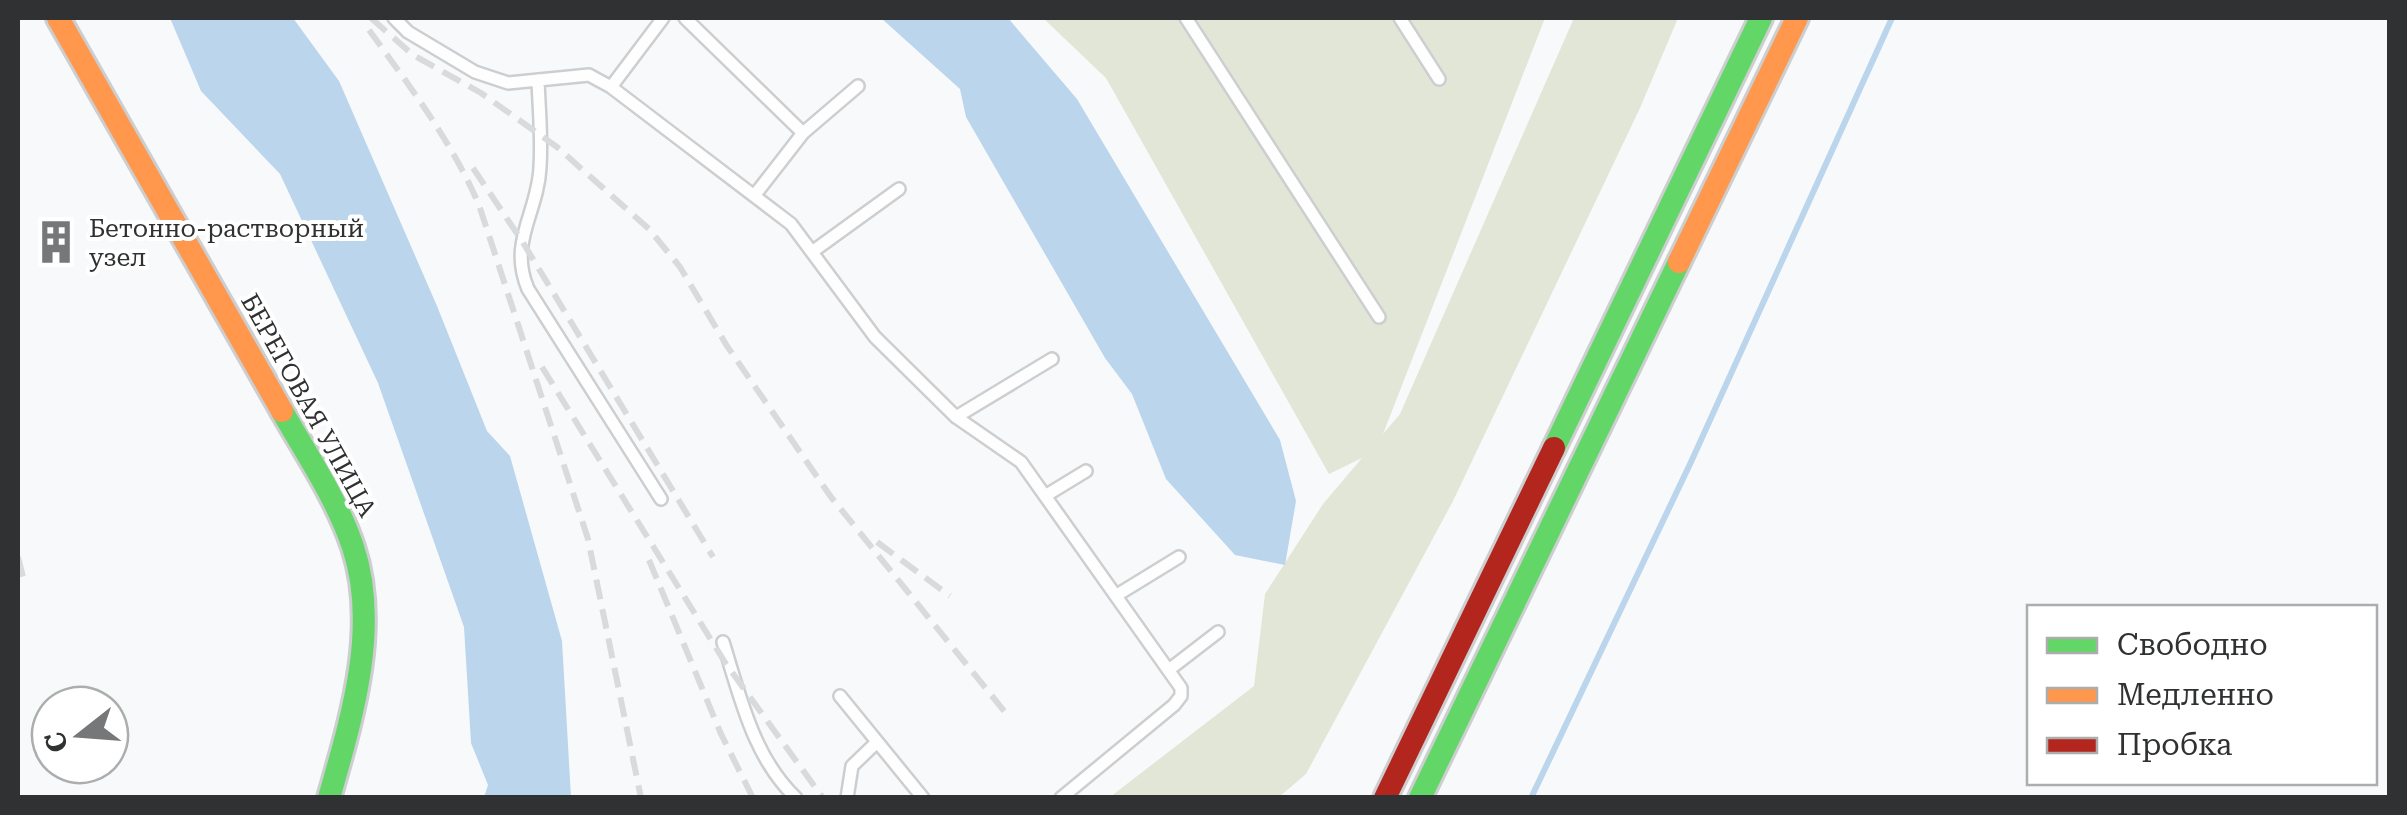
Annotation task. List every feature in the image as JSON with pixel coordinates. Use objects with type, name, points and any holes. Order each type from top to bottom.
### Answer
[{"type":"main road","name":"БЕРЕГОВАЯ УЛИЦА","points":[[58,18],[330,495],[352,542],[363,592],[360,645],[329,798]]},
{"type":"main road","points":[[1386,798],[1761,18]]},
{"type":"main road","points":[[1420,798],[1797,18]]},
{"type":"lane","points":[[394,18],[408,32],[475,72],[508,83],[589,75],[611,87],[791,224],[874,336],[956,417],[1021,462],[1181,688],[1181,696],[1174,705],[1061,798]]},
{"type":"lane","points":[[611,87],[663,18]]},
{"type":"lane","points":[[685,18],[802,132]]},
{"type":"lane","points":[[1186,18],[1379,317]]},
{"type":"lane","points":[[1400,18],[1439,79]]},
{"type":"lane","points":[[538,80],[540,170],[522,241],[521,272],[660,499]]},
{"type":"lane","points":[[754,196],[802,132],[858,86]]},
{"type":"lane","points":[[812,252],[899,189]]},
{"type":"lane","points":[[956,417],[1052,359]]},
{"type":"lane","points":[[1045,496],[1086,471]]},
{"type":"lane","points":[[1117,594],[1179,557]]},
{"type":"lane","points":[[1170,669],[1218,632]]},
{"type":"lane","points":[[723,642],[748,722],[779,782],[796,798]]},
{"type":"lane","points":[[840,696],[922,798]]},
{"type":"lane","points":[[847,798],[852,766],[877,742]]},
{"type":"green space","points":[[1043,18],[1545,18],[1383,434],[1400,414],[1574,18],[1678,18],[1640,108],[1453,501],[1306,774],[1279,797],[1110,797],[1254,686],[1265,594],[1323,504],[1362,458],[1329,474],[1106,78]]},
{"type":"water","points":[[170,18],[293,18],[339,81],[487,431],[510,456],[562,641],[571,797],[484,797],[488,785],[471,743],[464,627],[378,383],[280,174],[201,91]]},
{"type":"water","points":[[881,18],[1008,18],[1077,99],[1280,440],[1296,501],[1285,565],[1235,555],[1166,479],[1132,394],[1105,358],[966,117],[960,89]]},
{"type":"waterway","points":[[1531,798],[1691,462],[1892,18]]},
{"type":"railway","points":[[371,18],[413,55],[481,93],[557,147],[649,229],[680,267],[727,346],[831,497],[1009,717]]},
{"type":"railway","points":[[369,30],[443,136],[479,205],[588,539],[641,798]]},
{"type":"railway","points":[[473,168],[522,241],[713,557]]},
{"type":"railway","points":[[542,367],[726,664],[823,798]]},
{"type":"railway","points":[[877,542],[950,596]]},
{"type":"railway","points":[[18,557],[25,585]]},
{"type":"railway","points":[[649,560],[721,734],[753,798]]},
{"type":"traffic: fast","points":[[1554,448],[1761,18]]},
{"type":"traffic: fast","points":[[1420,798],[1679,262]]},
{"type":"traffic: fast","points":[[282,411],[339,512],[361,578],[364,609],[359,674],[329,798]]},
{"type":"traffic: slow","points":[[58,18],[282,411]]},
{"type":"traffic: slow","points":[[1679,262],[1797,18]]},
{"type":"traffic: jam","points":[[1385,798],[1554,448]]},
{"type":"place","name":"Бетонно-растворный узел","points":[[56,242]]}]
